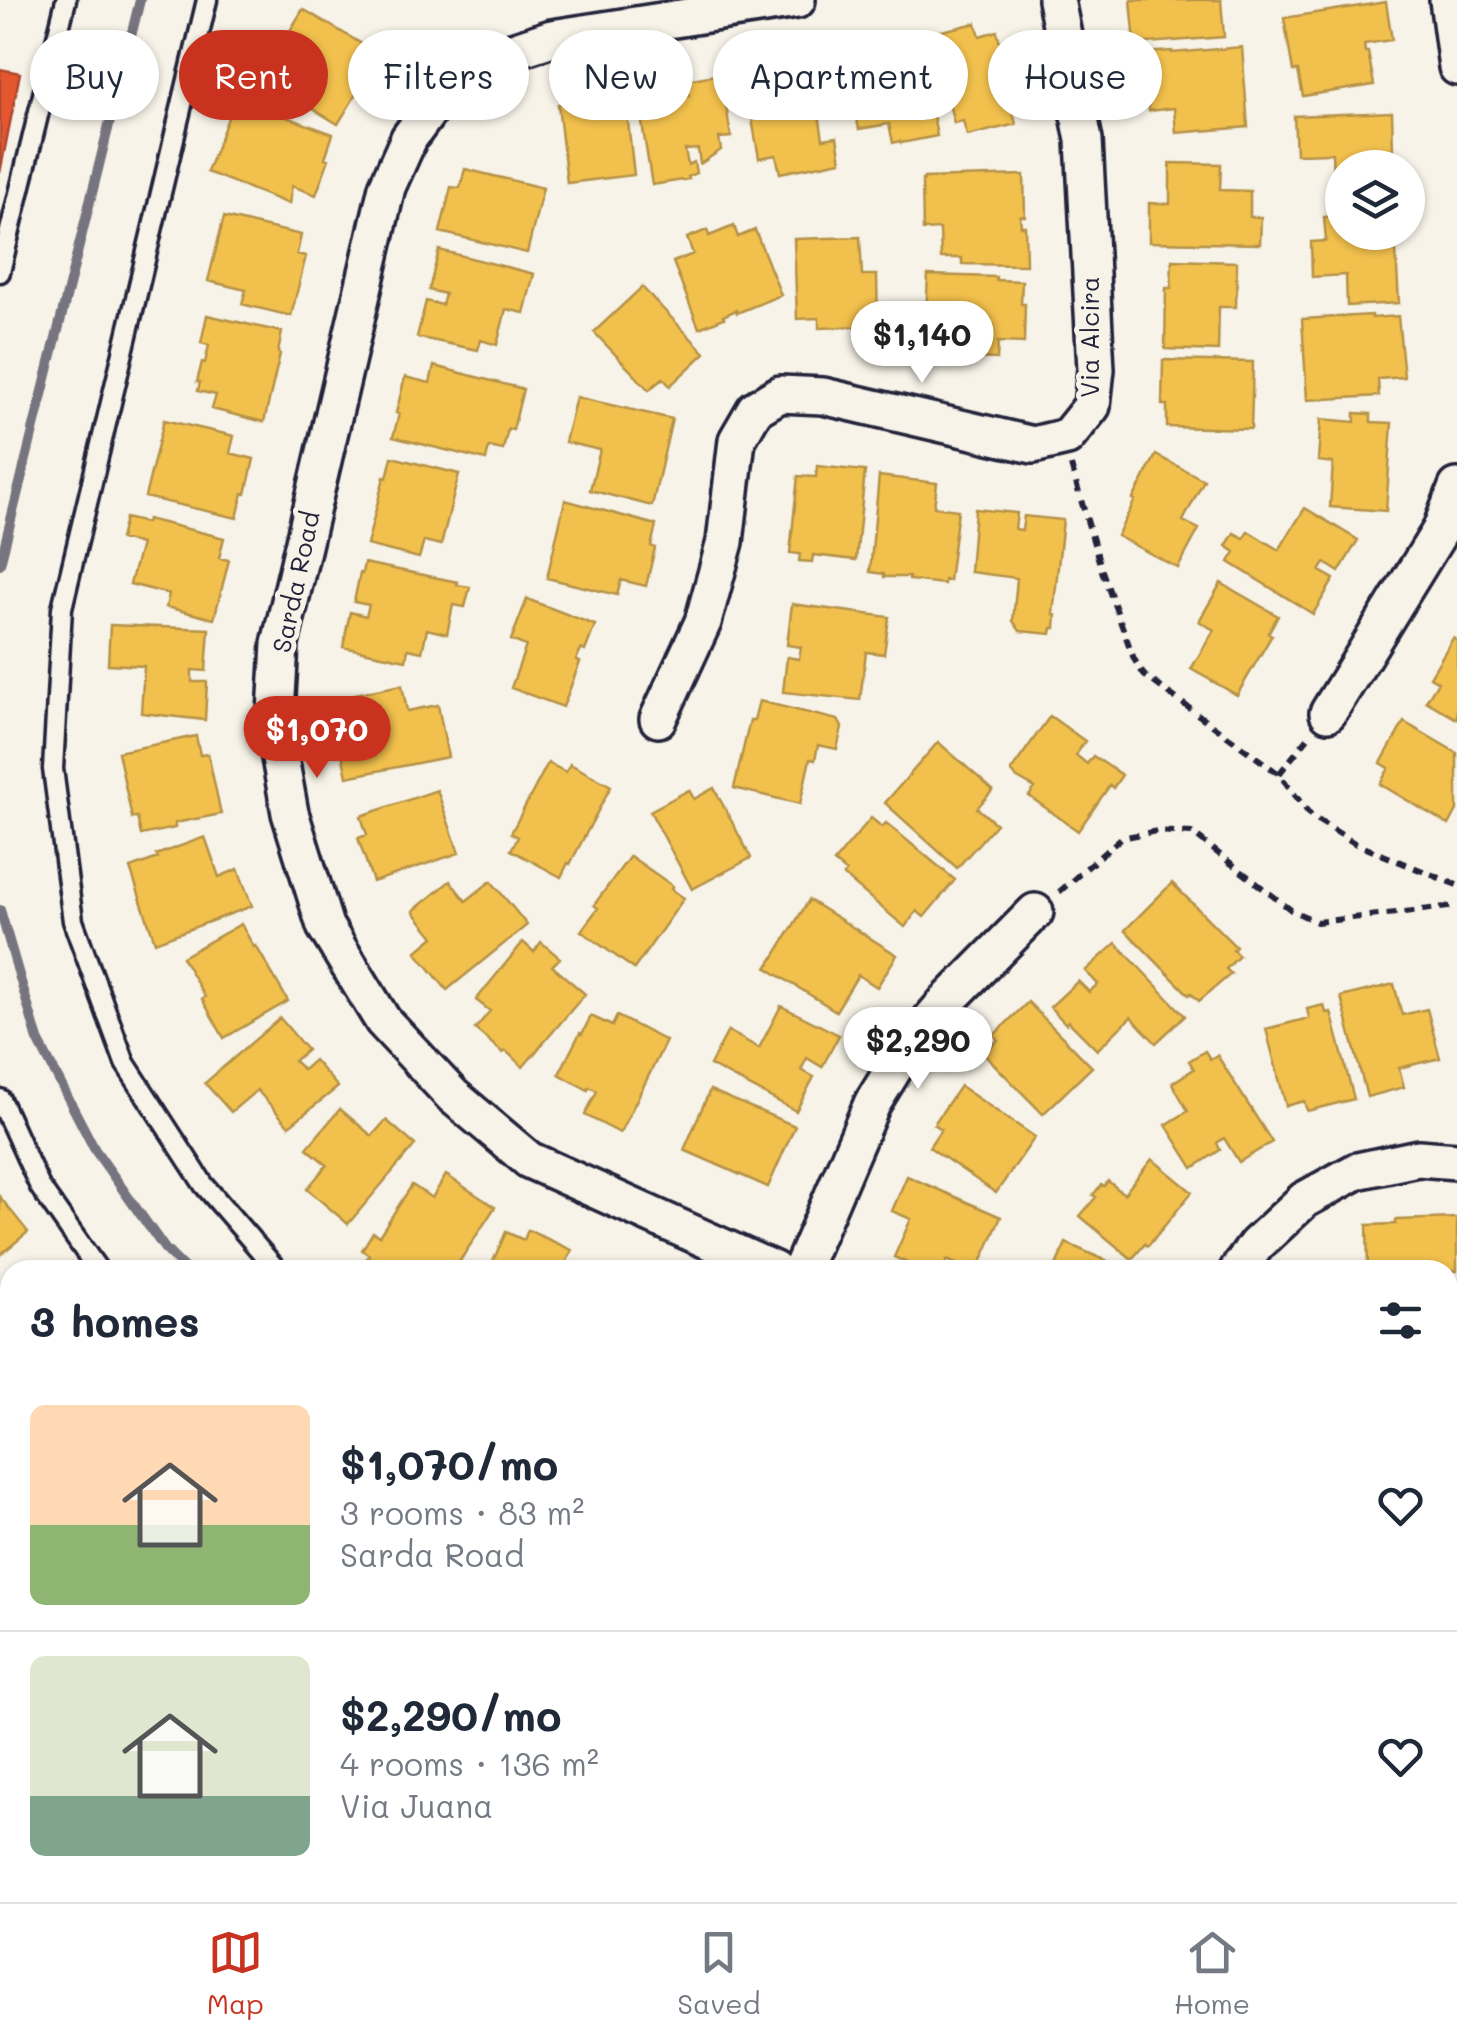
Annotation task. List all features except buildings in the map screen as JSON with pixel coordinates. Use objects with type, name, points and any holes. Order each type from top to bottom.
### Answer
[{"type":"street","name":"Sarda Road","points":[[752,1260],[529,1160],[453,1096],[383,1021],[326,926],[290,812],[275,730],[280,644],[388,187],[409,138],[442,93],[485,60],[552,38],[798,0]]},
{"type":"street","name":"Via Alcira","points":[[1056,0],[1084,140],[1096,369],[1092,406],[1066,437]]},
{"type":"street","points":[[1448,0],[1457,67]]},
{"type":"street","points":[[658,719],[703,622],[725,542],[737,440],[755,409],[780,394],[823,396],[1034,445],[1066,437]]},
{"type":"street","points":[[1328,713],[1440,531],[1457,487]]},
{"type":"street","points":[[805,1260],[872,1104],[906,1049],[945,1003],[1035,912]]},
{"type":"street","points":[[1245,1260],[1256,1244],[1304,1200],[1358,1171],[1418,1158],[1457,1162]]},
{"type":"lane","points":[[0,272],[66,0]]},
{"type":"lane","points":[[207,0],[62,608],[53,769],[73,921],[125,1063],[204,1185],[268,1260]]},
{"type":"lane","points":[[0,1099],[40,1187],[91,1260]]},
{"type":"path","points":[[1066,437],[1072,475],[1102,571],[1134,660],[1144,674],[1279,774],[1311,816],[1356,844],[1457,885]]},
{"type":"path","points":[[1279,774],[1328,713]]},
{"type":"path","points":[[1035,912],[1120,838],[1157,831],[1192,834],[1291,910],[1317,922],[1457,906]]},
{"type":"waterway","points":[[0,564],[140,0]]},
{"type":"waterway","points":[[0,910],[38,1040],[95,1150],[176,1260]]}]
